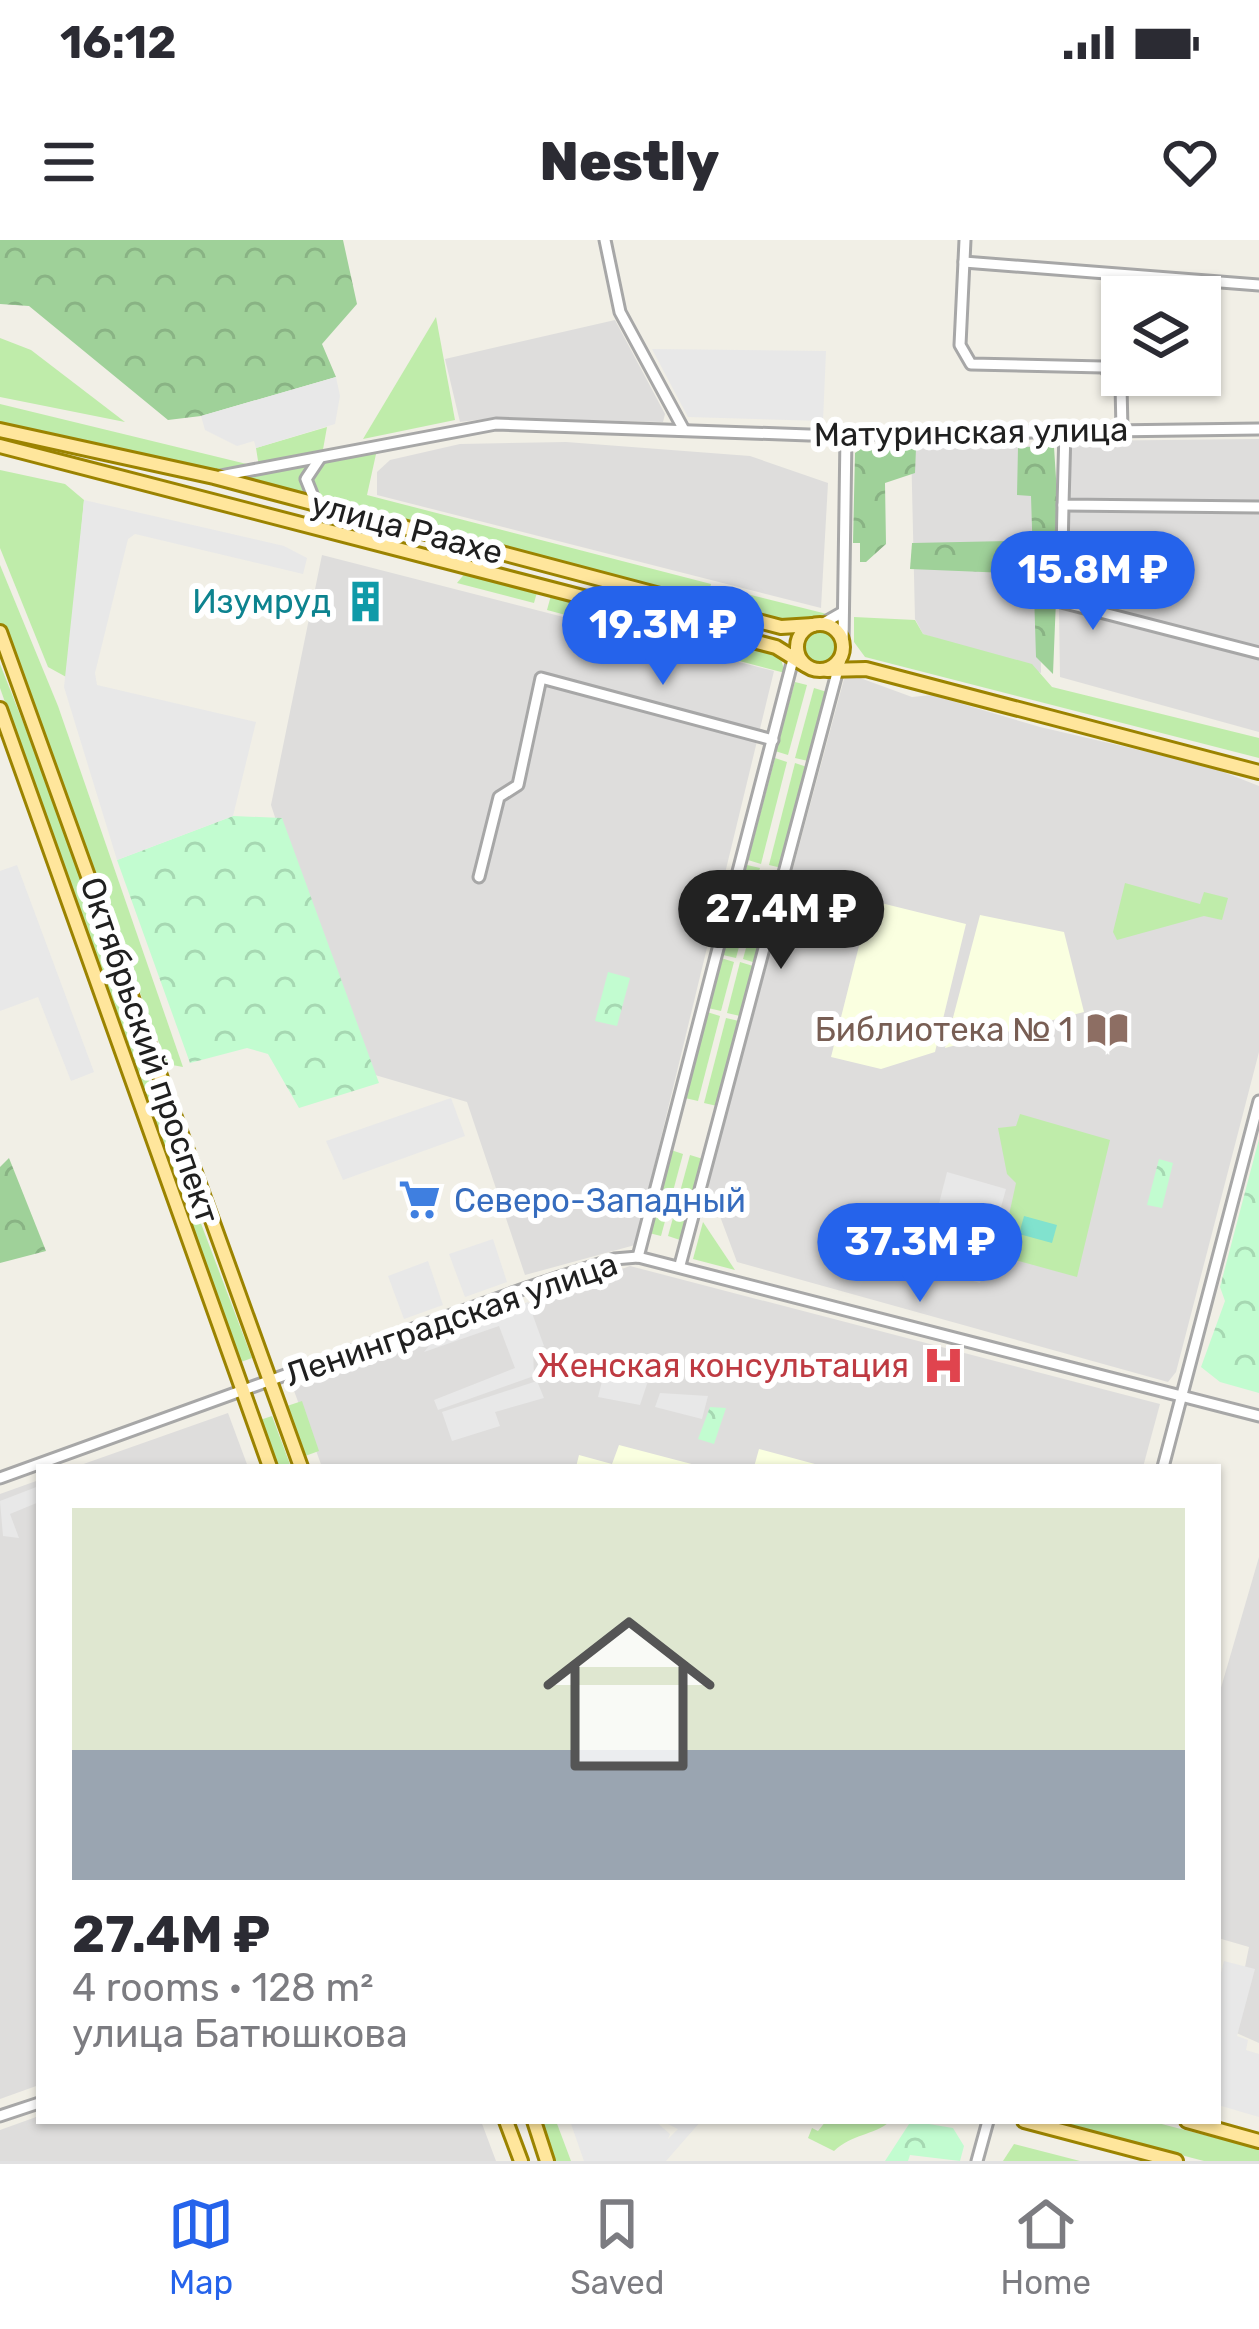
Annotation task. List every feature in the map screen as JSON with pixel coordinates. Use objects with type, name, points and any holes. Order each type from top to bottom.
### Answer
[{"type":"main road","name":"улица Раахе","points":[[0,430],[214,478],[781,627],[817,624]]},
{"type":"main road","name":"улица Раахе","points":[[0,446],[866,669]]},
{"type":"main road","points":[[798,655],[817,624],[836,630],[837,660],[1259,772]]},
{"type":"main road","name":"Октябрьский проспект","points":[[0,632],[300,1464]]},
{"type":"main road","name":"Октябрьский проспект","points":[[0,709],[269,1464]]},
{"type":"main road","points":[[178,1208],[186,1211],[202,1202]]},
{"type":"main road","points":[[507,2124],[521,2161]]},
{"type":"main road","points":[[535,2124],[548,2161]]},
{"type":"main road","points":[[1035,2124],[1176,2161]]},
{"type":"main road","points":[[1198,2124],[1259,2140]]},
{"type":"street","points":[[605,240],[620,312],[683,430]]},
{"type":"street","points":[[965,240],[960,345],[971,364],[1103,368],[1121,385],[1122,430]]},
{"type":"street","points":[[964,262],[1259,285]]},
{"type":"street","name":"Матуринская улица","points":[[214,478],[496,424],[846,435],[1259,429]]},
{"type":"street","points":[[1065,430],[1061,602],[1259,653]]},
{"type":"street","points":[[680,1265],[837,660],[843,612],[846,435]]},
{"type":"street","points":[[316,504],[306,478],[322,456]]},
{"type":"street","points":[[1064,505],[1259,507]]},
{"type":"street","points":[[817,624],[843,612]]},
{"type":"street","points":[[638,1257],[798,655]]},
{"type":"street","points":[[479,877],[499,797],[518,785],[541,678],[773,740]]},
{"type":"street","points":[[1164,1464],[1259,1101]]},
{"type":"street","name":"Ленинградская улица","points":[[38,1464],[529,1287],[614,1259],[638,1257],[1259,1417]]},
{"type":"street","name":"Ленинградская улица","points":[[0,1478],[36,1465]]},
{"type":"street","points":[[0,2116],[36,2104]]},
{"type":"street","points":[[977,2161],[987,2124]]},
{"type":"shaded area","points":[[615,320],[665,414],[663,422],[493,418],[460,422],[445,359]]},
{"type":"shaded area","points":[[652,349],[826,351],[823,421],[688,417]]},
{"type":"shaded area","points":[[336,377],[340,396],[335,424],[256,448],[254,441],[237,446],[205,430],[201,416]]},
{"type":"shaded area","points":[[1259,439],[1259,502],[1073,500],[1065,494],[1070,441]]},
{"type":"shaded area","points":[[566,442],[750,456],[828,483],[821,608],[377,495],[377,472],[390,460],[460,444]]},
{"type":"shaded area","points":[[911,444],[1039,446],[1041,673],[923,634],[915,619]]},
{"type":"shaded area","points":[[84,500],[284,546],[307,558],[303,574],[135,534],[128,539],[95,673],[97,685],[256,722],[233,816],[117,860],[64,687]]},
{"type":"shaded area","points":[[1070,509],[1259,513],[1259,648],[1065,597]]},
{"type":"shaded area","points":[[322,555],[774,671],[635,1245],[525,1275],[467,1102],[358,1070],[271,805]]},
{"type":"shaded area","points":[[1059,609],[1259,660],[1259,732],[1060,677]]},
{"type":"shaded area","points":[[852,675],[912,697],[932,695],[1040,727],[1208,766],[1259,786],[1259,1052],[1176,1372],[1168,1382],[737,1262],[708,1184],[844,679]]},
{"type":"shaded area","points":[[17,865],[94,1072],[71,1081],[38,997],[0,1011],[0,871]]},
{"type":"shaded area","points":[[881,903],[966,924],[935,1052],[881,1069],[831,1057],[863,930],[873,932]]},
{"type":"shaded area","points":[[980,915],[1064,932],[1084,1012],[945,1048]]},
{"type":"shaded area","points":[[451,1098],[465,1136],[343,1180],[326,1141]]},
{"type":"shaded area","points":[[947,1172],[1006,1189],[980,1283],[923,1267]]},
{"type":"shaded area","points":[[1024,1216],[1057,1225],[1052,1243],[1019,1234]]},
{"type":"shaded area","points":[[493,1239],[507,1282],[465,1297],[449,1254]]},
{"type":"shaded area","points":[[428,1261],[443,1305],[404,1319],[388,1276]]},
{"type":"shaded area","points":[[630,1266],[1160,1404],[1144,1464],[321,1464],[293,1388]]},
{"type":"shaded area","points":[[528,1302],[544,1346],[533,1350],[534,1376],[438,1410],[434,1400],[515,1368],[499,1326],[424,1352],[437,1336]]},
{"type":"shaded area","points":[[605,1369],[649,1378],[640,1405],[598,1397]]},
{"type":"shaded area","points":[[537,1381],[544,1398],[495,1412],[500,1426],[452,1441],[442,1412]]},
{"type":"shaded area","points":[[660,1393],[708,1396],[702,1419],[655,1407]]},
{"type":"shaded area","points":[[228,1413],[247,1464],[84,1464]]},
{"type":"shaded area","points":[[619,1445],[692,1464],[612,1464]]},
{"type":"shaded area","points":[[759,1449],[815,1464],[755,1464]]},
{"type":"shaded area","points":[[579,1455],[612,1464],[577,1464]]},
{"type":"shaded area","points":[[36,1481],[36,2086],[0,2099],[0,1494]]},
{"type":"shaded area","points":[[36,1487],[36,1503],[10,1514],[19,1538],[3,1536],[0,1501]]},
{"type":"shaded area","points":[[1259,1557],[1259,2043],[1232,2031],[1249,1947],[1221,1939],[1221,1688]]},
{"type":"shaded area","points":[[1224,1961],[1255,1969],[1237,2036],[1248,2040],[1246,2050],[1259,2054],[1259,2117],[1221,2106]]},
{"type":"shaded area","points":[[36,2117],[36,2124],[482,2124],[496,2161],[0,2161],[0,2130]]},
{"type":"shaded area","points":[[571,2124],[658,2124],[670,2134],[668,2139],[678,2129],[668,2124],[698,2124],[666,2161],[584,2161]]},
{"type":"green space","points":[[0,240],[343,240],[357,304],[322,344],[336,377],[201,416],[168,420],[29,306],[0,304]]},
{"type":"green space","points":[[436,317],[455,420],[363,439]]},
{"type":"green space","points":[[0,338],[31,350],[125,422],[0,397]]},
{"type":"green space","points":[[0,404],[259,467],[256,448],[327,427],[322,455],[378,445],[367,495],[711,584],[707,600],[680,600],[214,477],[0,430]]},
{"type":"green space","points":[[1018,447],[1054,447],[1059,525],[1053,674],[1036,657],[1031,496],[1017,495]]},
{"type":"green space","points":[[862,448],[916,448],[915,473],[885,483],[886,544],[866,562],[860,562],[860,543],[853,543],[855,453]]},
{"type":"green space","points":[[0,470],[65,484],[84,500],[68,678],[48,667],[0,548]]},
{"type":"green space","points":[[1008,541],[1007,573],[910,569],[912,543]]},
{"type":"green space","points":[[0,565],[58,706],[183,1067],[167,1064],[0,623]]},
{"type":"green space","points":[[471,566],[539,585],[534,603],[457,583]]},
{"type":"green space","points":[[553,588],[777,645],[785,673],[547,610]]},
{"type":"green space","points":[[747,594],[827,614],[826,624],[769,624],[744,607]]},
{"type":"green space","points":[[854,617],[915,620],[923,634],[1032,664],[1052,687],[1259,738],[1259,758],[865,657],[854,642]]},
{"type":"green space","points":[[820,630],[832,635],[837,647],[832,659],[820,664],[808,659],[803,647],[808,635]]},
{"type":"green space","points":[[0,664],[57,808],[190,1203],[182,1202],[0,688]]},
{"type":"green space","points":[[795,682],[807,685],[788,755],[775,751]]},
{"type":"green space","points":[[814,688],[827,692],[808,761],[795,758]]},
{"type":"green space","points":[[775,758],[787,762],[761,864],[748,860]]},
{"type":"green space","points":[[795,763],[807,767],[782,868],[769,865]]},
{"type":"green space","points":[[233,816],[282,818],[379,1083],[299,1108],[268,1054],[247,1048],[190,1063],[117,860]]},
{"type":"green space","points":[[747,865],[760,868],[736,958],[723,955]]},
{"type":"green space","points":[[767,870],[779,873],[756,963],[743,959]]},
{"type":"green space","points":[[1125,883],[1200,904],[1204,892],[1228,898],[1222,920],[1204,916],[1117,940],[1113,932]]},
{"type":"green space","points":[[721,958],[734,962],[721,1011],[708,1008]]},
{"type":"green space","points":[[740,962],[753,966],[740,1016],[727,1013]]},
{"type":"green space","points":[[608,972],[630,978],[617,1026],[595,1021]]},
{"type":"green space","points":[[707,1012],[720,1016],[698,1101],[685,1098]]},
{"type":"green space","points":[[726,1018],[739,1021],[717,1106],[704,1103]]},
{"type":"green space","points":[[1020,1114],[1110,1140],[1077,1277],[1000,1256],[1016,1183],[1007,1174],[998,1128],[1016,1126]]},
{"type":"green space","points":[[1259,1139],[1259,1393],[1220,1382],[1201,1367],[1225,1301],[1220,1287]]},
{"type":"green space","points":[[671,1150],[683,1154],[661,1236],[649,1233]]},
{"type":"green space","points":[[690,1155],[703,1159],[680,1240],[668,1236]]},
{"type":"green space","points":[[9,1158],[46,1251],[0,1263],[0,1167]]},
{"type":"green space","points":[[1159,1159],[1173,1163],[1162,1208],[1147,1205]]},
{"type":"green space","points":[[197,1213],[252,1358],[241,1362],[187,1215]]},
{"type":"green space","points":[[703,1222],[735,1270],[693,1259]]},
{"type":"green space","points":[[302,1401],[319,1451],[305,1456],[287,1406]]},
{"type":"green space","points":[[710,1407],[726,1408],[714,1444],[698,1439]]},
{"type":"green space","points":[[272,1416],[290,1464],[276,1464],[260,1420]]},
{"type":"green space","points":[[540,2124],[557,2124],[571,2161],[553,2161]]},
{"type":"green space","points":[[824,2124],[886,2124],[834,2151],[808,2138],[812,2128],[818,2131]]},
{"type":"green space","points":[[909,2124],[953,2128],[964,2146],[960,2161],[910,2155],[908,2161],[885,2161]]},
{"type":"green space","points":[[1062,2124],[1162,2124],[1259,2149],[1259,2161],[1204,2161]]},
{"type":"green space","points":[[1014,2144],[1080,2161],[1003,2161]]},
{"type":"place","name":"Изумруд","points":[[365,601]]},
{"type":"place","name":"Библиотека № 1","points":[[1107,1029]]},
{"type":"place","name":"Северо-Западный","points":[[420,1200]]},
{"type":"place","name":"Женская консультация","points":[[943,1365]]}]
